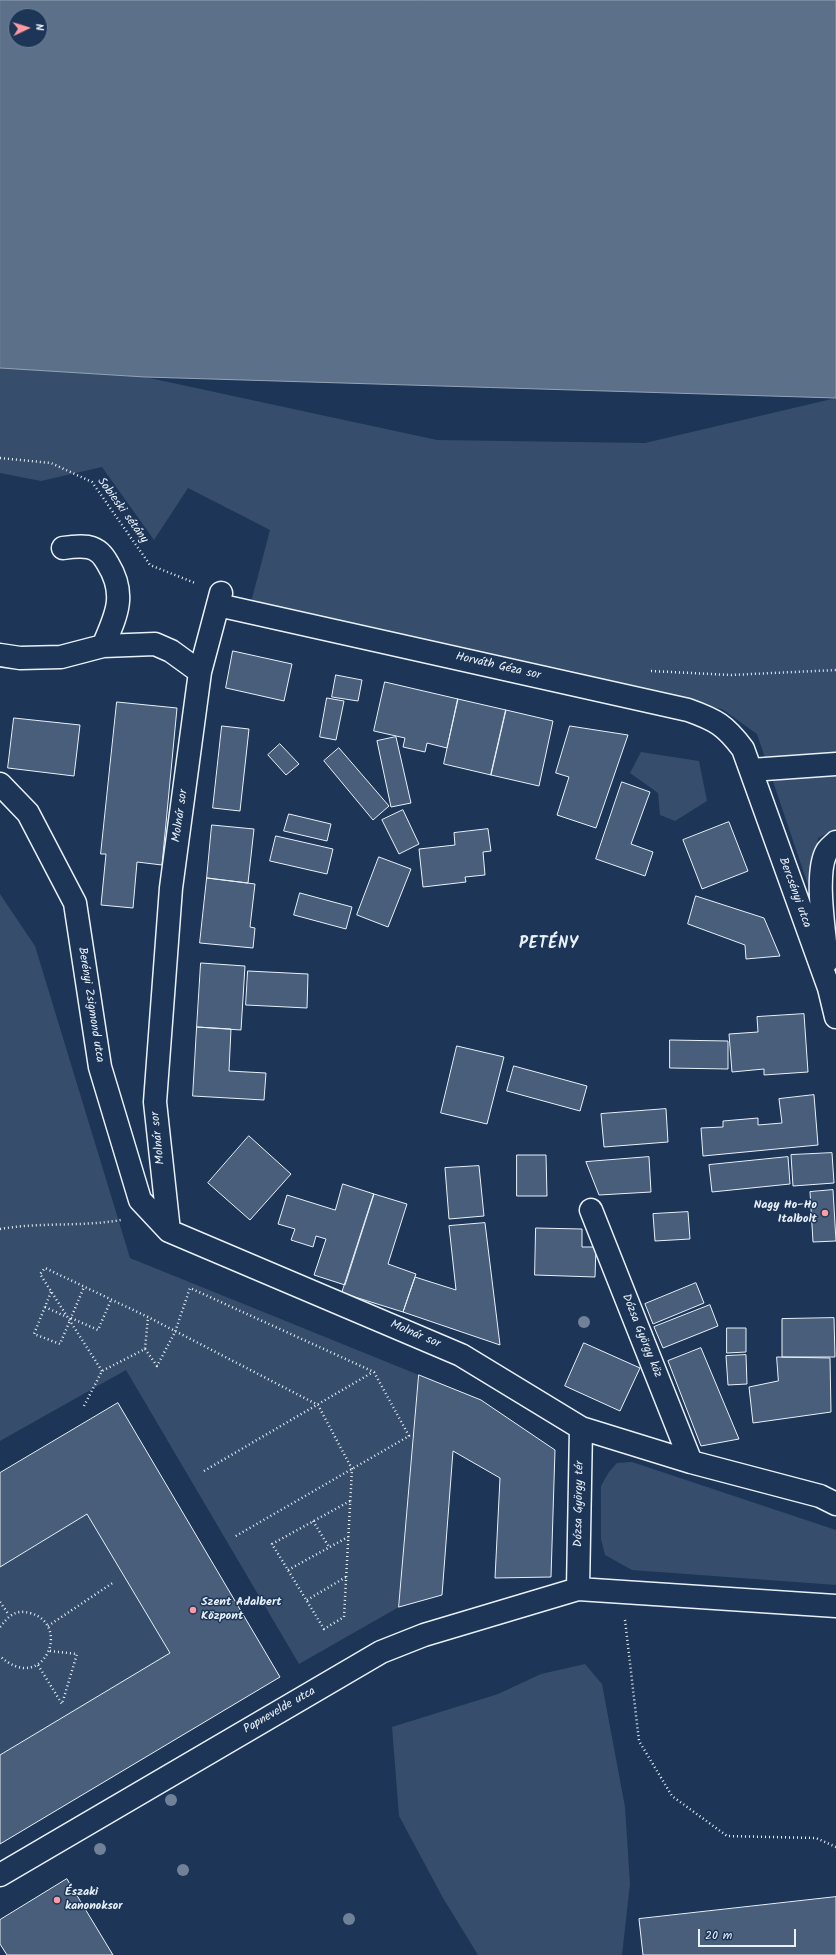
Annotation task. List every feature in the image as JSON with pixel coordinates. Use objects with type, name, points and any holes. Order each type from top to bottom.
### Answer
[{"type":"street","points":[[62,548],[88,547],[102,553],[113,571],[120,595],[115,618],[103,646]]},
{"type":"street","name":"Molnár sor","points":[[220,599],[200,672],[171,888],[155,1102],[169,1231],[461,1355],[582,1428]]},
{"type":"street","name":"Horváth Géza sor","points":[[220,599],[688,710],[715,720],[731,733],[743,749],[751,770]]},
{"type":"street","points":[[0,655],[20,658],[62,657],[103,646],[155,644],[171,651],[200,672]]},
{"type":"street","points":[[751,770],[836,764]]},
{"type":"street","name":"Bercsényi utca","points":[[751,770],[829,988],[836,1017]]},
{"type":"street","name":"Berényi Zsigmond utca","points":[[0,784],[28,814],[75,903],[100,1067],[140,1200],[169,1231]]},
{"type":"street","points":[[829,988],[821,880],[823,863],[827,850],[836,842]]},
{"type":"street","name":"Dózsa György köz","points":[[591,1210],[690,1462]]},
{"type":"street","points":[[582,1428],[690,1462],[831,1498]]},
{"type":"street","name":"Dózsa György tér","points":[[578,1588],[582,1428]]},
{"type":"street","points":[[578,1588],[836,1606]]},
{"type":"street","name":"Papnevelde utca","points":[[0,1875],[380,1652],[424,1635],[578,1588]]},
{"type":"path","name":"Sobieski sétány","points":[[0,458],[51,463],[92,482],[150,565],[220,599]]},
{"type":"path","points":[[0,1229],[50,1224],[96,1224],[121,1220],[132,1213],[140,1200]]},
{"type":"path","points":[[102,1371],[40,1274],[45,1268],[148,1318],[318,1405],[352,1469],[344,1617],[324,1629],[272,1544],[350,1500]]},
{"type":"path","points":[[51,1292],[34,1334],[60,1344],[69,1319],[84,1287]]},
{"type":"path","points":[[148,1318],[145,1349],[157,1366],[175,1332],[190,1288],[374,1372],[409,1436],[234,1537]]},
{"type":"path","points":[[45,1307],[69,1319],[98,1330],[111,1300]]},
{"type":"path","points":[[84,1406],[102,1371],[145,1349]]},
{"type":"path","points":[[204,1471],[374,1372]]},
{"type":"path","points":[[313,1521],[329,1547]]},
{"type":"path","points":[[288,1570],[348,1536]]},
{"type":"path","points":[[307,1600],[346,1577]]},
{"type":"path","points":[[48,1626],[114,1582]]},
{"type":"path","points":[[621,1591],[640,1741],[672,1796],[726,1836],[816,1838],[836,1847]]},
{"type":"path","points":[[0,1602],[9,1615]]},
{"type":"path","points":[[0,1628],[9,1615],[23,1611],[38,1615],[48,1626],[52,1638],[50,1651],[38,1665],[24,1669],[10,1666],[0,1656]]},
{"type":"path","points":[[38,1665],[62,1704],[77,1654],[50,1651]]},
{"type":"shaded area","points":[[0,0],[836,0],[836,398],[145,377],[0,368]]},
{"type":"shaded area","points":[[0,368],[145,377],[437,440],[645,443],[836,398],[836,829],[818,838],[813,866],[813,900],[757,734],[722,709],[250,606],[270,530],[188,488],[154,540],[102,467],[41,481],[0,473]]},
{"type":"shaded area","points":[[641,752],[699,761],[707,801],[675,821],[660,815],[658,793],[630,773]]},
{"type":"shaded area","points":[[0,894],[35,946],[130,1258],[419,1375],[399,1607],[299,1664],[126,1370],[0,1441]]},
{"type":"shaded area","points":[[632,1462],[836,1530],[836,1585],[632,1570],[605,1555],[601,1539],[601,1486],[609,1472],[617,1463]]},
{"type":"shaded area","points":[[87,1514],[170,1653],[0,1755],[0,1567]]},
{"type":"shaded area","points":[[585,1664],[602,1684],[625,1807],[630,1884],[622,1955],[478,1955],[443,1898],[399,1816],[392,1727],[498,1694],[541,1674]]},
{"type":"building","points":[[233,651],[292,664],[284,701],[226,688]]},
{"type":"building","points":[[336,675],[362,680],[358,701],[332,697]]},
{"type":"building","points":[[385,682],[458,699],[447,748],[427,743],[425,752],[403,747],[405,738],[374,731]]},
{"type":"building","points":[[327,698],[344,701],[336,740],[320,737]]},
{"type":"building","points":[[458,699],[506,710],[491,775],[444,764]]},
{"type":"building","points":[[117,702],[177,708],[162,865],[137,862],[133,908],[101,905],[106,854],[101,854]]},
{"type":"building","points":[[506,710],[553,721],[539,786],[491,775]]},
{"type":"building","points":[[14,718],[80,725],[74,776],[8,768]]},
{"type":"building","points":[[222,726],[249,729],[240,811],[213,808]]},
{"type":"building","points":[[570,726],[628,735],[596,828],[557,815],[569,777],[556,773]]},
{"type":"building","points":[[396,737],[411,803],[391,807],[377,741]]},
{"type":"building","points":[[280,744],[299,764],[286,775],[268,755]]},
{"type":"building","points":[[339,748],[389,806],[373,820],[324,761]]},
{"type":"building","points":[[622,782],[650,792],[631,844],[653,852],[645,876],[596,859]]},
{"type":"building","points":[[403,810],[419,844],[399,854],[382,820]]},
{"type":"building","points":[[289,814],[331,824],[327,841],[284,831]]},
{"type":"building","points":[[729,822],[748,871],[702,889],[683,840]]},
{"type":"building","points":[[212,825],[254,829],[248,883],[207,878]]},
{"type":"building","points":[[488,829],[491,851],[483,852],[485,875],[465,877],[466,882],[423,887],[419,849],[455,845],[454,833]]},
{"type":"building","points":[[276,836],[333,849],[327,874],[270,861]]},
{"type":"building","points":[[379,857],[411,869],[388,927],[357,915]]},
{"type":"building","points":[[207,878],[255,884],[250,927],[255,928],[253,948],[200,943]]},
{"type":"building","points":[[300,893],[352,907],[346,929],[294,915]]},
{"type":"building","points":[[696,896],[764,918],[780,956],[746,959],[745,945],[688,924]]},
{"type":"building","points":[[201,963],[245,966],[241,1030],[197,1027]]},
{"type":"building","points":[[248,971],[308,974],[307,1008],[246,1005]]},
{"type":"building","points":[[804,1014],[808,1072],[764,1075],[764,1069],[732,1072],[729,1034],[758,1032],[757,1017]]},
{"type":"building","points":[[197,1027],[231,1029],[229,1071],[266,1073],[264,1100],[193,1096]]},
{"type":"building","points":[[670,1040],[728,1041],[728,1069],[670,1068]]},
{"type":"building","points":[[457,1046],[504,1057],[487,1124],[441,1113]]},
{"type":"building","points":[[514,1066],[587,1086],[580,1111],[507,1091]]},
{"type":"building","points":[[814,1095],[818,1145],[703,1156],[701,1128],[723,1127],[723,1121],[758,1118],[758,1125],[782,1123],[779,1099]]},
{"type":"building","points":[[666,1109],[668,1142],[604,1147],[601,1114]]},
{"type":"building","points":[[249,1136],[291,1174],[250,1220],[208,1183]]},
{"type":"building","points":[[832,1153],[834,1183],[793,1186],[791,1155]]},
{"type":"building","points":[[517,1155],[546,1155],[547,1196],[517,1196]]},
{"type":"building","points":[[649,1157],[651,1192],[599,1195],[586,1162]]},
{"type":"building","points":[[788,1157],[790,1184],[712,1192],[709,1165]]},
{"type":"building","points":[[479,1166],[484,1216],[449,1219],[445,1168]]},
{"type":"building","points":[[343,1184],[374,1194],[345,1285],[314,1275],[326,1239],[316,1236],[313,1247],[291,1240],[295,1229],[278,1224],[287,1195],[335,1210]]},
{"type":"building","points":[[833,1190],[836,1241],[813,1242],[810,1192]]},
{"type":"building","points":[[374,1194],[407,1204],[388,1264],[416,1274],[403,1312],[342,1293]]},
{"type":"building","points":[[688,1212],[690,1239],[655,1241],[653,1214]]},
{"type":"building","points":[[485,1223],[500,1345],[403,1312],[415,1277],[456,1290],[449,1226]]},
{"type":"building","points":[[536,1228],[582,1229],[582,1247],[596,1247],[595,1277],[535,1275]]},
{"type":"building","points":[[696,1283],[704,1303],[653,1324],[645,1304]]},
{"type":"building","points":[[710,1305],[718,1326],[663,1348],[654,1327]]},
{"type":"building","points":[[834,1318],[835,1357],[782,1357],[782,1319]]},
{"type":"building","points":[[727,1328],[746,1328],[746,1352],[727,1353]]},
{"type":"building","points":[[584,1343],[640,1368],[620,1411],[565,1386]]},
{"type":"building","points":[[701,1348],[739,1439],[701,1446],[668,1361]]},
{"type":"building","points":[[746,1355],[747,1384],[728,1385],[726,1356]]},
{"type":"building","points":[[777,1357],[830,1358],[831,1412],[753,1423],[749,1387],[778,1381]]},
{"type":"building","points":[[419,1375],[481,1400],[555,1450],[551,1577],[495,1578],[500,1478],[453,1451],[442,1595],[399,1607]]},
{"type":"building","name":"Szent Adalbert Központ","points":[[118,1403],[280,1677],[0,1844],[0,1755],[170,1653],[87,1514],[0,1567],[0,1473]]},
{"type":"building","name":"Északi kanonoksor","points":[[67,1879],[113,1955],[7,1955],[0,1944],[0,1920]]},
{"type":"building","points":[[836,1897],[836,1955],[643,1955],[639,1919]]},
{"type":"place","name":"Nagy Ho-Ho Italbolt","points":[[825,1213]]},
{"type":"place","name":"Szent Adalbert Központ","points":[[193,1610]]},
{"type":"place","name":"Északi kanonoksor","points":[[57,1900]]},
{"type":"district","name":"PETÉNY","points":[[549,945]]}]
